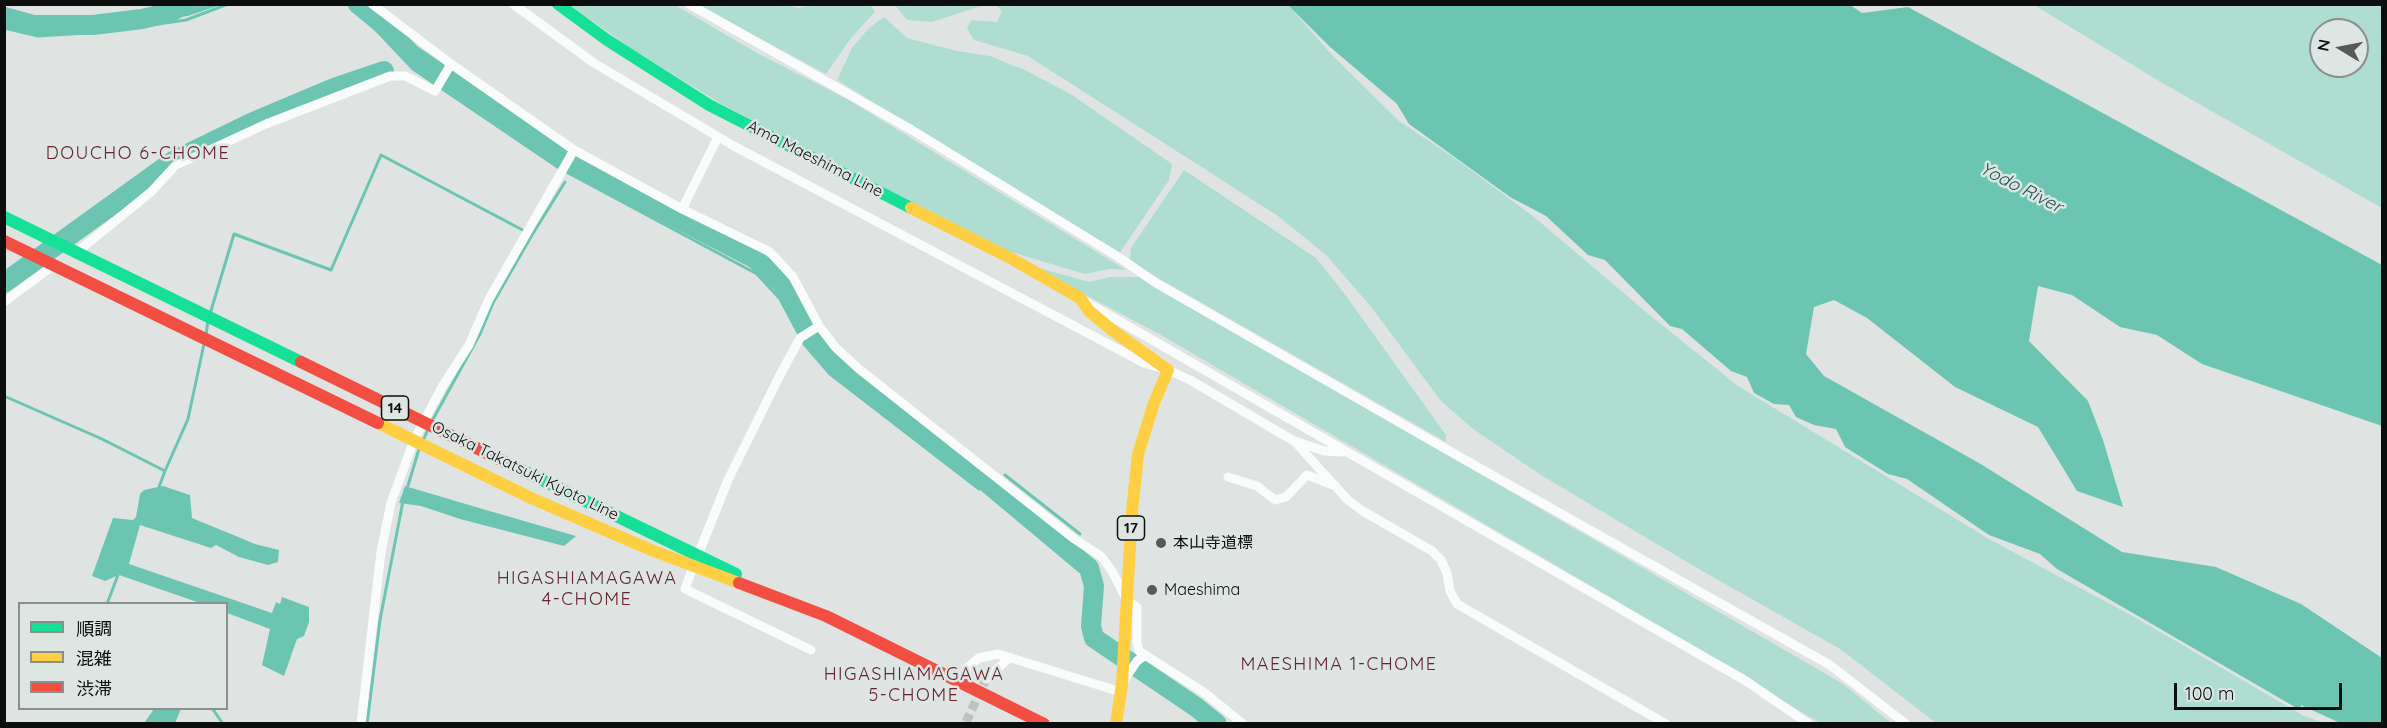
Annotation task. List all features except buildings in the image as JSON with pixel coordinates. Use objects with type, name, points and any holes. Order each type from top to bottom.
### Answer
[{"type":"main road","name":"Ama Maeshima Line","points":[[558,4],[607,40],[709,105],[1012,259],[1080,298],[1089,311],[1112,330],[1168,370]]},
{"type":"main road","name":"Osaka Takatsuki Kyoto Line","points":[[4,217],[424,422],[695,561]]},
{"type":"main road","name":"Osaka Takatsuki Kyoto Line","points":[[4,241],[531,498],[695,561],[826,616],[1044,723]]},
{"type":"main road","name":"17","points":[[1116,723],[1122,688],[1132,511],[1138,454],[1154,403],[1168,370]]},
{"type":"street","points":[[372,4],[450,67],[574,150],[682,209],[770,252],[793,277],[819,326],[836,348],[859,369],[1073,538],[1102,557],[1113,571],[1127,601],[1137,607],[1137,643],[1139,651],[1144,656],[1205,693],[1244,723]]},
{"type":"street","points":[[513,4],[594,63],[718,137],[1144,363],[1190,380],[1294,441],[1324,451],[1347,453]]},
{"type":"street","points":[[689,4],[912,130],[1120,258],[1156,283],[1830,665],[1906,723]]},
{"type":"street","points":[[77,252],[151,192],[175,166],[266,124],[390,76],[405,76],[435,91],[450,67]]},
{"type":"street","points":[[682,209],[718,137]]},
{"type":"street","points":[[361,723],[381,552],[391,503],[414,440],[442,387],[469,345],[489,299],[574,150]]},
{"type":"street","points":[[4,302],[54,265]]},
{"type":"street","points":[[1080,298],[1746,681],[1809,723]]},
{"type":"street","points":[[811,651],[686,589],[728,480],[780,375],[800,338],[819,326]]},
{"type":"street","points":[[1294,441],[1360,510],[1432,551],[1441,560],[1447,573],[1450,591],[1457,604],[1666,723]]},
{"type":"street","points":[[1228,477],[1257,486],[1275,500],[1286,496],[1307,475],[1335,486]]},
{"type":"street","points":[[963,682],[967,668],[979,658],[998,654],[1122,688],[1137,661],[1144,656]]},
{"type":"street","points":[[986,680],[1010,657]]},
{"type":"shaded area","points":[[781,4],[798,8],[812,5],[870,4],[875,12],[851,38],[826,74],[698,5]]},
{"type":"shaded area","points":[[570,5],[675,5],[757,53],[849,100],[1126,270],[1110,269],[1085,274],[1001,249],[718,102],[629,47]]},
{"type":"shaded area","points":[[895,5],[984,5],[932,22],[907,20]]},
{"type":"shaded area","points":[[996,5],[1288,5],[1332,55],[1399,121],[1456,159],[1534,217],[1738,386],[1989,539],[2138,619],[2304,716],[2324,723],[1936,723],[1840,649],[1697,568],[1541,475],[1473,429],[1441,401],[1372,308],[1326,255],[1278,216],[1028,56],[974,40],[967,29],[971,20],[997,22],[1002,11]]},
{"type":"shaded area","points":[[2034,5],[2382,5],[2382,208],[2164,84]]},
{"type":"shaded area","points":[[884,17],[907,38],[957,51],[990,56],[1027,71],[1072,95],[1172,164],[1169,180],[1119,254],[837,80],[852,48],[868,29]]},
{"type":"shaded area","points":[[1184,170],[1316,258],[1344,293],[1446,435],[1446,442],[1130,262],[1131,248]]},
{"type":"shaded area","points":[[1031,266],[1089,282],[1110,277],[1140,277],[1843,684],[1891,723],[1820,723],[1610,597],[1161,335]]},
{"type":"water","points":[[168,5],[220,5],[188,16],[159,20],[158,10]]},
{"type":"water","name":"Yodo River","points":[[1288,5],[1850,5],[1862,13],[1908,7],[2382,265],[2382,426],[2202,364],[2157,335],[2120,327],[2072,295],[2038,286],[2029,341],[2088,401],[2103,440],[2123,507],[2077,491],[2038,427],[1955,387],[1867,318],[1834,300],[1814,307],[1806,354],[1824,376],[1979,463],[2122,552],[2216,567],[2301,604],[2382,658],[2382,723],[2340,723],[2301,705],[2300,710],[2057,569],[2040,554],[1989,535],[1907,479],[1888,474],[1845,447],[1836,429],[1814,425],[1796,417],[1789,405],[1774,404],[1754,393],[1747,377],[1731,371],[1682,329],[1670,326],[1605,260],[1588,255],[1546,216],[1510,197],[1409,124],[1397,104],[1329,46]]},
{"type":"water","points":[[163,486],[190,495],[192,518],[255,544],[279,550],[278,562],[268,565],[239,557],[216,545],[211,548],[140,525],[129,564],[272,613],[276,602],[280,604],[282,597],[309,607],[309,622],[304,636],[297,639],[284,676],[262,665],[270,629],[228,613],[228,602],[197,602],[119,575],[105,581],[92,576],[113,518],[133,520],[136,517],[140,494],[144,490]]},
{"type":"water","points":[[405,486],[576,536],[564,546],[460,519],[421,506],[399,503]]},
{"type":"water","points":[[153,710],[181,710],[175,723],[144,723]]},
{"type":"waterway","points":[[4,17],[33,25],[93,25],[142,19],[171,12],[184,4]]},
{"type":"waterway","points":[[4,28],[38,36],[102,32],[186,20],[228,4]]},
{"type":"waterway","points":[[347,4],[360,13],[413,69],[559,168],[757,274],[780,299],[804,344],[830,374],[979,489]]},
{"type":"waterway","points":[[358,4],[386,27],[411,54],[576,166],[754,258],[782,284],[818,347],[837,366],[966,465],[1089,568],[1094,586],[1091,626],[1094,638],[1196,707],[1217,724]]},
{"type":"waterway","points":[[4,283],[173,161],[251,123],[334,88],[384,71]]},
{"type":"waterway","points":[[210,314],[234,234],[331,270],[381,155],[532,235],[565,182]]},
{"type":"waterway","points":[[432,421],[480,334],[493,303],[532,235]]},
{"type":"waterway","points":[[206,335],[208,320]]},
{"type":"waterway","points":[[165,471],[188,419],[204,344]]},
{"type":"waterway","points":[[4,396],[102,439],[165,471],[159,487]]},
{"type":"waterway","points":[[423,441],[429,427]]},
{"type":"waterway","points":[[407,489],[419,449]]},
{"type":"waterway","points":[[1005,475],[1080,534]]},
{"type":"waterway","points":[[367,724],[380,620],[403,501]]},
{"type":"waterway","points":[[108,602],[118,575]]},
{"type":"waterway","points":[[213,710],[223,724]]},
{"type":"tunnel","points":[[966,722],[986,679]]},
{"type":"traffic: fast","points":[[558,4],[607,40],[709,105],[911,208]]},
{"type":"traffic: fast","points":[[4,217],[301,362]]},
{"type":"traffic: fast","points":[[507,463],[736,574]]},
{"type":"traffic: slow","points":[[911,208],[1012,259],[1080,298]]},
{"type":"traffic: slow","points":[[1080,298],[1089,311],[1112,330],[1168,370],[1154,403],[1138,454],[1132,511],[1122,684],[1116,724]]},
{"type":"traffic: slow","points":[[378,423],[531,498],[651,550],[739,583]]},
{"type":"traffic: jam","points":[[4,241],[378,423]]},
{"type":"traffic: jam","points":[[301,362],[507,463]]},
{"type":"traffic: jam","points":[[739,583],[826,616],[1044,724]]},
{"type":"place","name":"本山寺道標","points":[[1161,543]]},
{"type":"place","name":"Maeshima","points":[[1152,590]]},
{"type":"district","name":"DOUCHO 6-CHOME","points":[[138,154]]},
{"type":"district","name":"HIGASHIAMAGAWA 4-CHOME","points":[[587,589]]},
{"type":"district","name":"MAESHIMA 1-CHOME","points":[[1339,665]]},
{"type":"district","name":"HIGASHIAMAGAWA 5-CHOME","points":[[914,685]]}]
